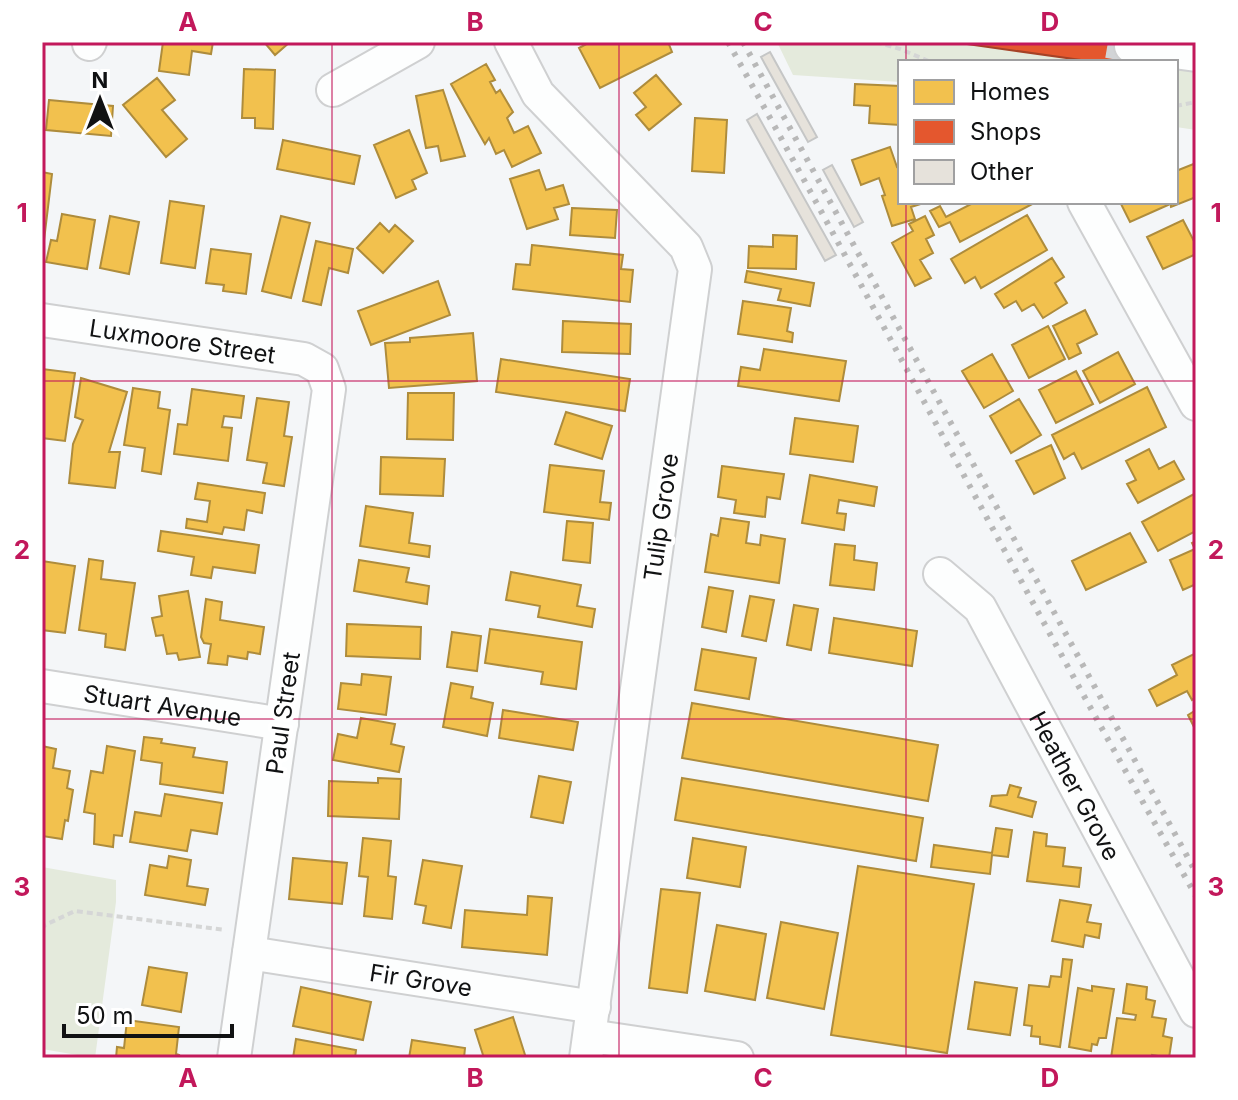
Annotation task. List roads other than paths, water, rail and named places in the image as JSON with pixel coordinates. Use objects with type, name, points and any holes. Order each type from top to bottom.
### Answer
[{"type":"street","points":[[333,90],[418,42]]},
{"type":"street","name":"Tulip Grove","points":[[511,42],[538,94],[686,247],[695,269],[590,1034]]},
{"type":"street","points":[[1131,46],[1196,55]]},
{"type":"street","points":[[1085,204],[1196,404]]},
{"type":"street","name":"Luxmoore Street","points":[[42,320],[304,359],[322,369]]},
{"type":"street","name":"Paul Street","points":[[234,1058],[329,389],[322,369]]},
{"type":"street","name":"Heather Grove","points":[[940,574],[980,608],[1196,1011]]},
{"type":"street","name":"Stuart Avenue","points":[[42,686],[282,724]]},
{"type":"street","name":"Fir Grove","points":[[250,943],[590,1034]]},
{"type":"street","points":[[590,1034],[737,1058]]},
{"type":"tunnel","points":[[1108,42],[1131,46]]},
{"type":"railway","points":[[728,42],[1077,684],[1196,896]]},
{"type":"railway","points":[[743,42],[1193,867]]}]
